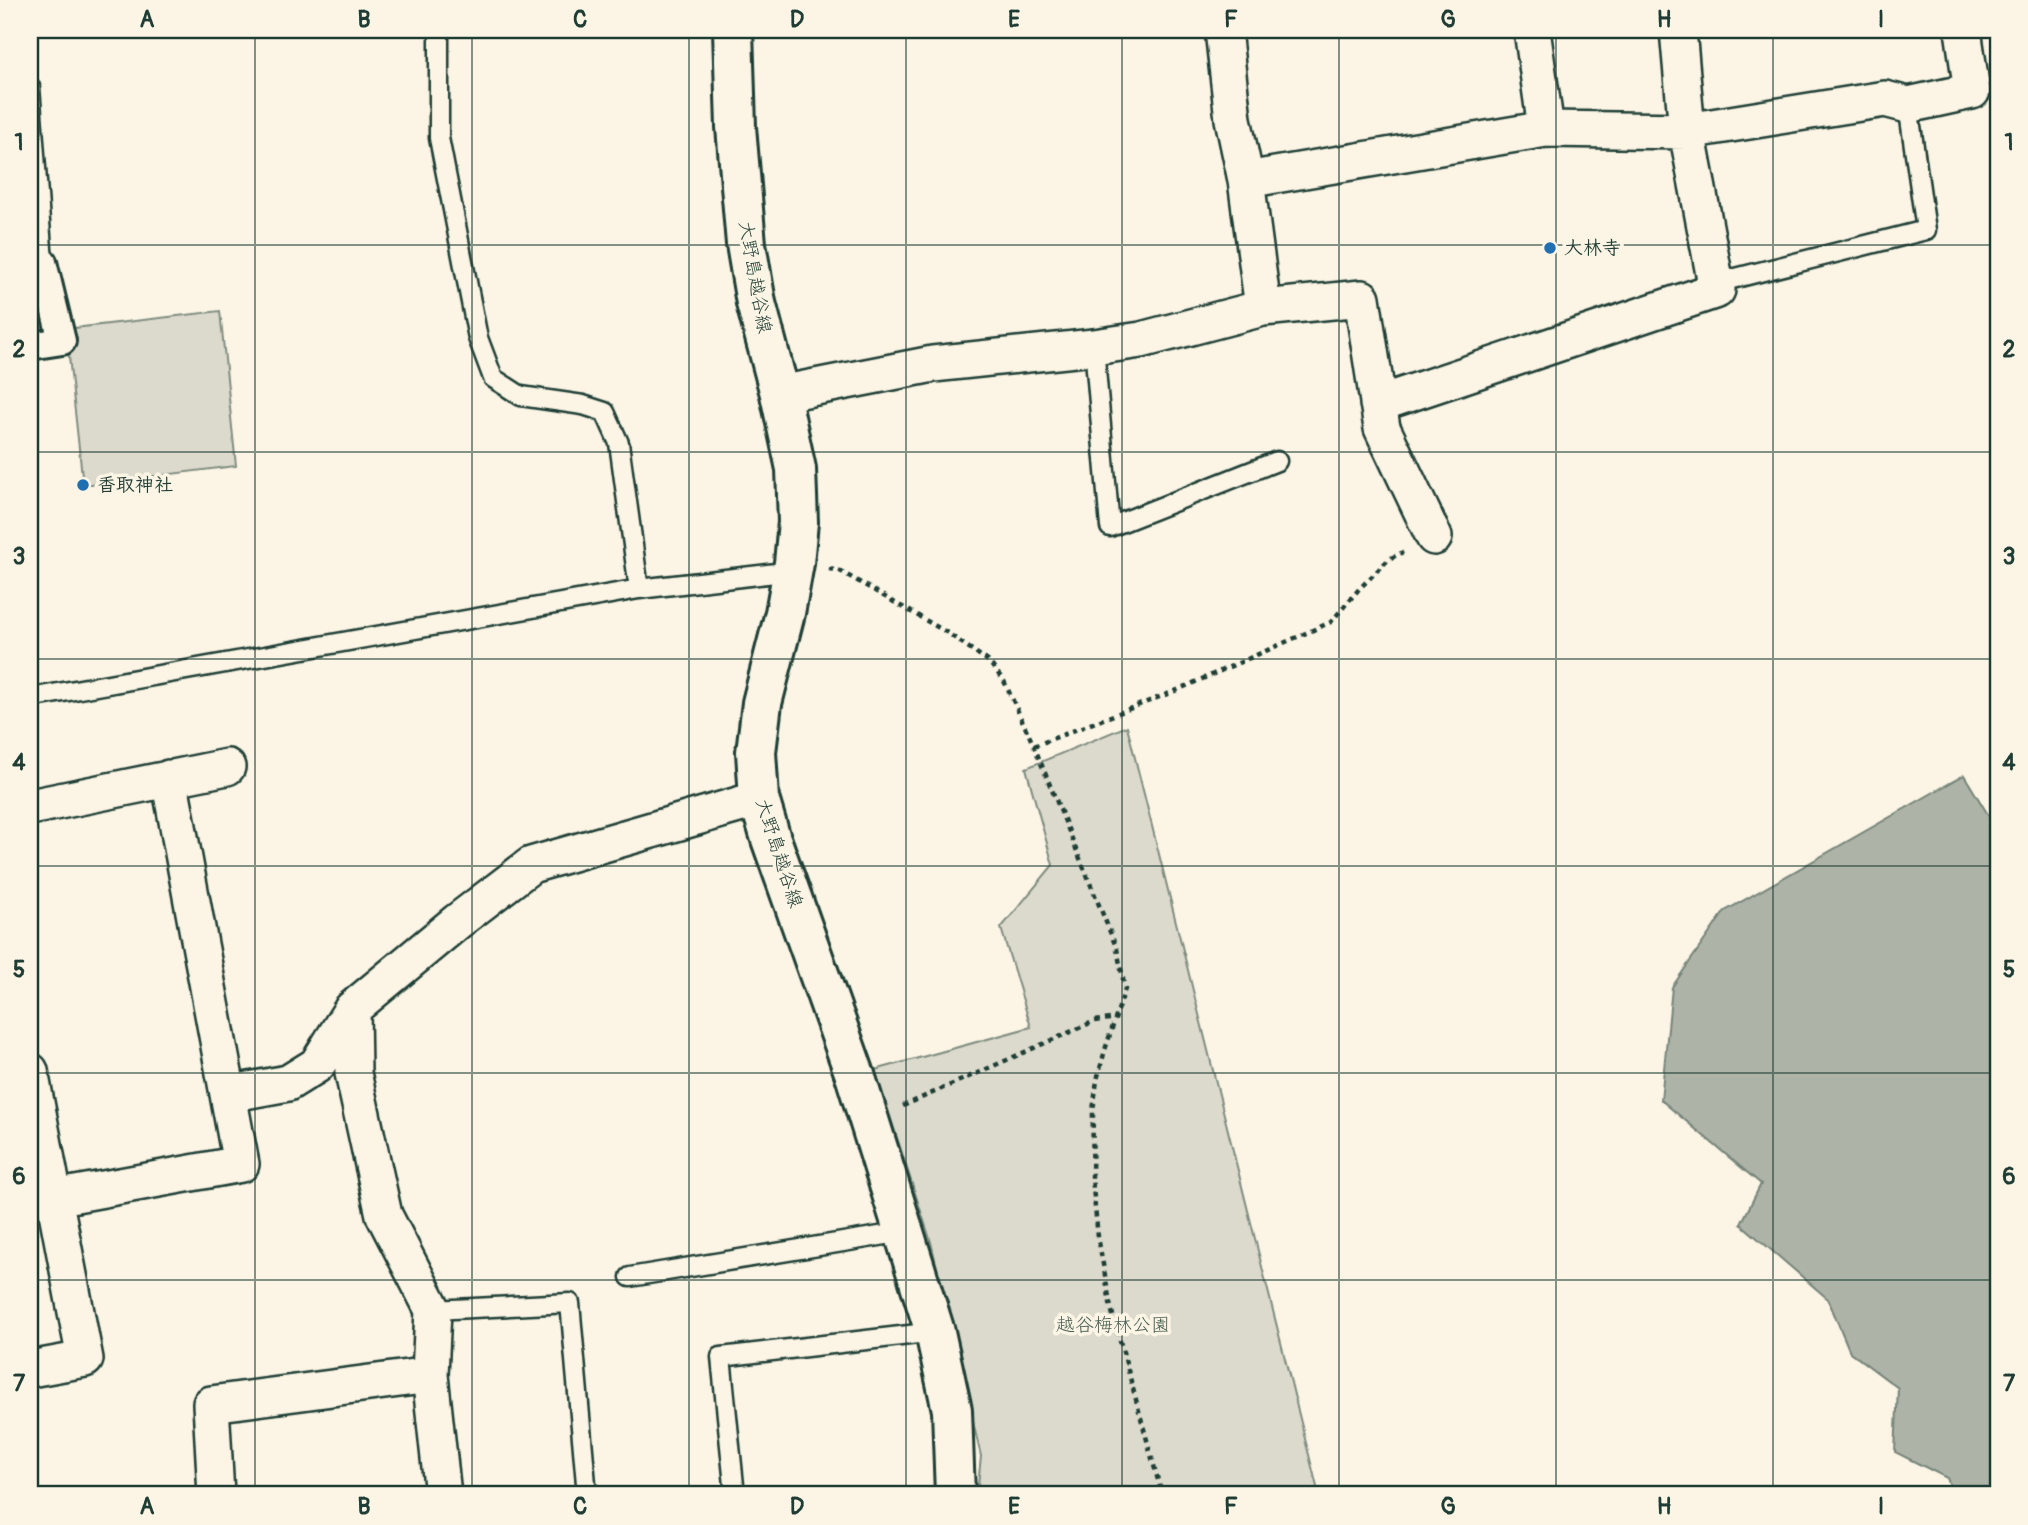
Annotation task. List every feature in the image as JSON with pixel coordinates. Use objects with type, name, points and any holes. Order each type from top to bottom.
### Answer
[{"type":"main road","name":"大野島越谷線","points":[[733,30],[736,127],[746,244],[756,303],[796,468],[798,522],[810,570],[785,613],[762,704],[757,752],[759,799],[860,1090],[935,1332],[952,1410],[955,1495]]},
{"type":"street","points":[[1223,30],[1233,119],[1246,180],[1264,308]]},
{"type":"street","points":[[1532,30],[1546,129]]},
{"type":"street","points":[[1378,404],[1717,290],[1687,131],[1678,30]]},
{"type":"street","points":[[1246,180],[1546,129],[1687,131],[1885,99],[1908,105],[1972,91],[1984,83],[1963,30]]},
{"type":"street","points":[[30,346],[62,341],[43,262]]},
{"type":"street","points":[[780,394],[933,364],[1141,340],[1264,308],[1362,298],[1382,428],[1434,537]]},
{"type":"street","points":[[30,807],[227,767]]},
{"type":"street","points":[[54,1198],[241,1164],[169,778]]},
{"type":"street","points":[[228,1094],[288,1083],[317,1065],[352,1009],[458,920],[531,865],[759,799]]},
{"type":"street","points":[[352,1009],[353,1073],[384,1215],[433,1310],[430,1375],[443,1495]]},
{"type":"street","points":[[30,1071],[85,1359],[30,1368]]},
{"type":"street","points":[[216,1495],[211,1404],[430,1375]]},
{"type":"lane","points":[[439,30],[439,138],[478,338],[493,378],[521,396],[583,405],[605,412],[619,443],[639,589]]},
{"type":"lane","points":[[30,87],[43,262]]},
{"type":"lane","points":[[1716,283],[1926,230],[1908,105]]},
{"type":"lane","points":[[1094,347],[1110,527],[1277,461]]},
{"type":"lane","points":[[30,698],[639,589],[810,570]]},
{"type":"lane","points":[[630,1278],[904,1232]]},
{"type":"lane","points":[[433,1310],[570,1303],[587,1495]]},
{"type":"lane","points":[[735,1495],[721,1357],[935,1332]]},
{"type":"path","points":[[1034,746],[1175,691],[1331,622],[1389,559],[1434,537]]},
{"type":"path","points":[[810,570],[840,571],[946,632],[988,661],[1004,681],[1034,746],[1117,949],[1125,989],[1097,1080],[1093,1111],[1092,1178],[1098,1237],[1111,1308],[1162,1495]]},
{"type":"path","points":[[896,1110],[1095,1021],[1117,1018]]},
{"type":"green space","points":[[220,311],[236,466],[83,485],[66,329]]},
{"type":"green space","name":"越谷梅林公園","points":[[1127,726],[1319,1495],[977,1495],[981,1456],[931,1242],[875,1070],[1031,1027],[1001,928],[1053,865],[1026,768]]},
{"type":"shaded area","points":[[1964,775],[1998,831],[1998,1495],[1953,1495],[1947,1478],[1895,1452],[1898,1388],[1850,1352],[1828,1299],[1741,1224],[1761,1184],[1661,1100],[1672,987],[1725,911]]},
{"type":"place","name":"大林寺","points":[[1550,248]]},
{"type":"place","name":"香取神社","points":[[83,485]]}]
